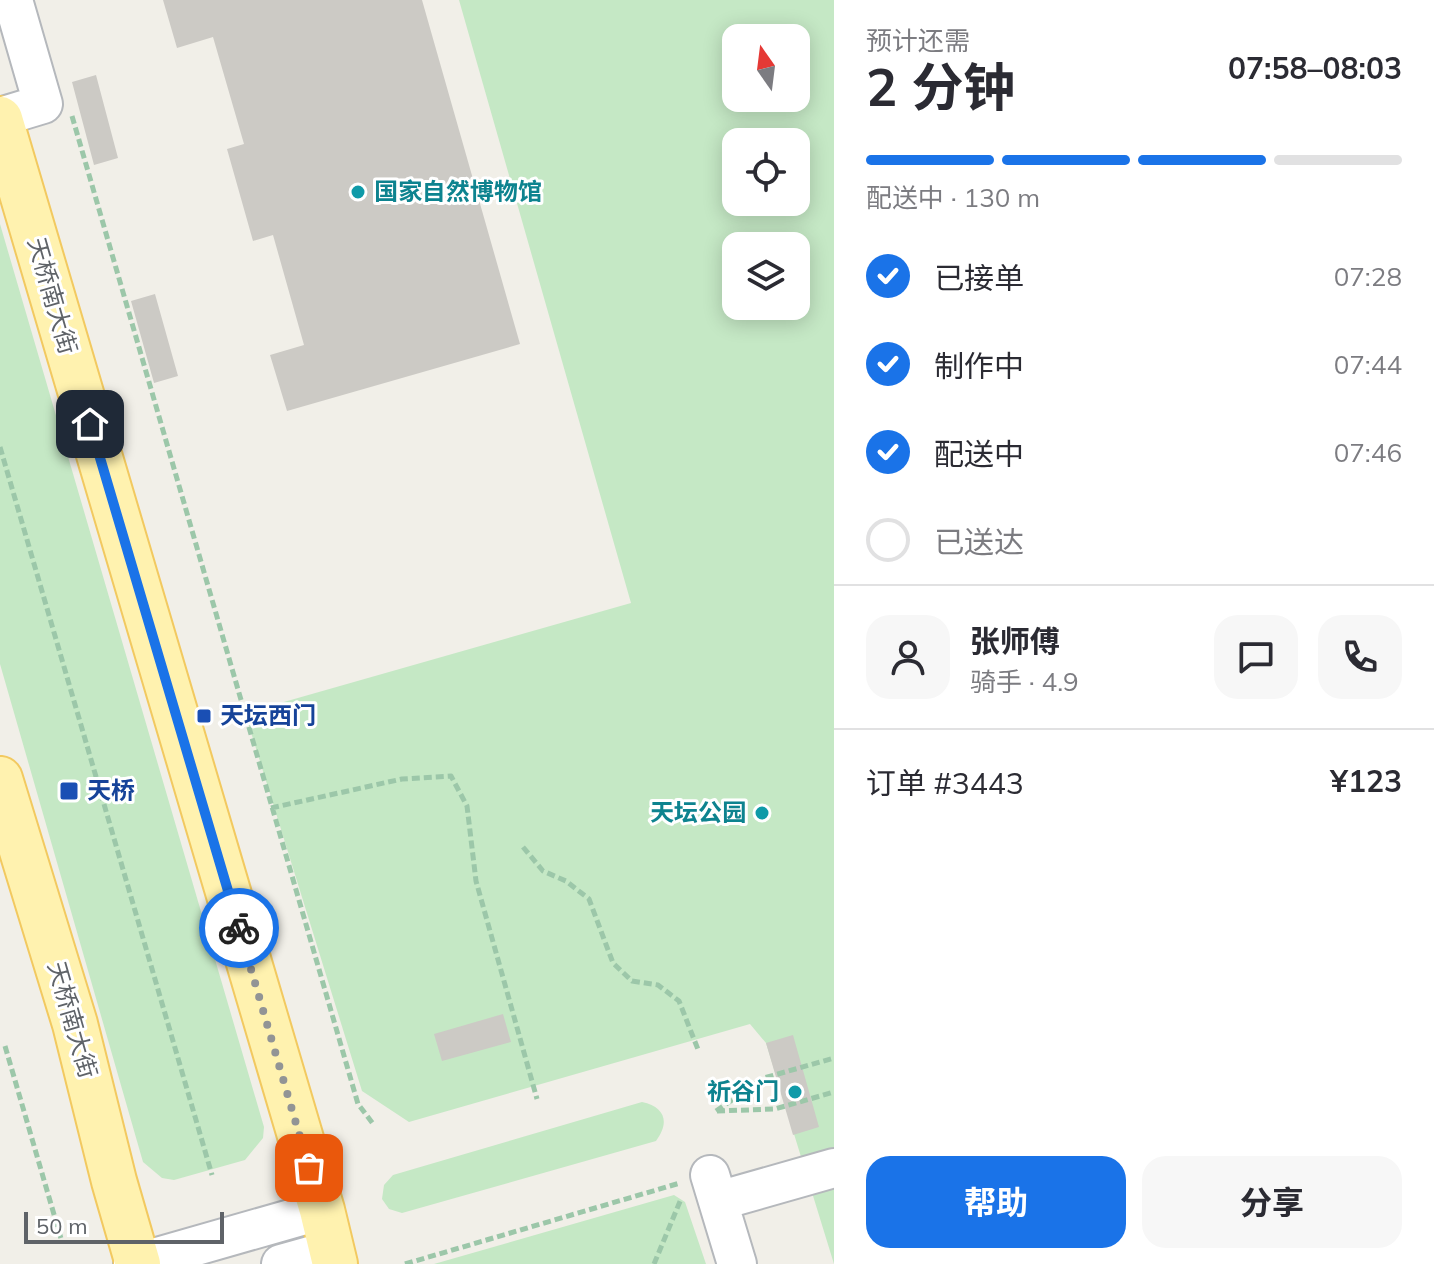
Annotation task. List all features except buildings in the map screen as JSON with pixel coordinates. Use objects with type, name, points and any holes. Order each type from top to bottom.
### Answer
[{"type":"main road","name":"天桥南大街","points":[[0,118],[329,1241]]},
{"type":"main road","name":"天桥南大街","points":[[0,779],[75,1024],[136,1263]]},
{"type":"street","points":[[0,118],[57,108],[13,0]]},
{"type":"street","points":[[737,1264],[714,1188],[834,1168]]},
{"type":"street","points":[[136,1263],[329,1241]]},
{"type":"street","points":[[281,1264],[329,1241]]},
{"type":"path","points":[[57,108],[358,1104],[374,1125]]},
{"type":"path","points":[[0,447],[212,1175]]},
{"type":"path","points":[[271,808],[402,779],[451,776],[467,806],[476,881],[537,1099]]},
{"type":"path","points":[[523,847],[543,871],[566,881],[589,899],[613,963],[632,981],[658,985],[679,1001],[699,1052]]},
{"type":"path","points":[[5,1046],[62,1242]]},
{"type":"path","points":[[834,1058],[764,1078],[716,1111],[775,1109],[834,1092]]},
{"type":"path","points":[[405,1264],[714,1188]]},
{"type":"path","points":[[654,1264],[681,1199]]},
{"type":"green space","points":[[459,0],[834,0],[834,1264],[766,1043],[750,1024],[409,1122],[362,1091],[245,713],[631,603]]},
{"type":"green space","points":[[0,224],[264,1127],[263,1138],[245,1160],[174,1180],[162,1178],[143,1162],[0,664]]},
{"type":"green space","points":[[642,1102],[656,1108],[663,1116],[663,1128],[656,1141],[402,1213],[389,1209],[382,1199],[384,1185],[393,1175]]},
{"type":"green space","points":[[674,1195],[685,1202],[706,1264],[434,1264]]},
{"type":"way so far","points":[[239,928],[309,1168]]},
{"type":"place","name":"国家自然博物馆","points":[[358,192]]},
{"type":"place","name":"天坛西门","points":[[204,716]]},
{"type":"place","name":"天桥","points":[[69,791]]},
{"type":"place","name":"天坛公园","points":[[762,813]]},
{"type":"place","name":"祈谷门","points":[[795,1092]]},
{"type":"route","points":[[90,424],[239,928]]}]
